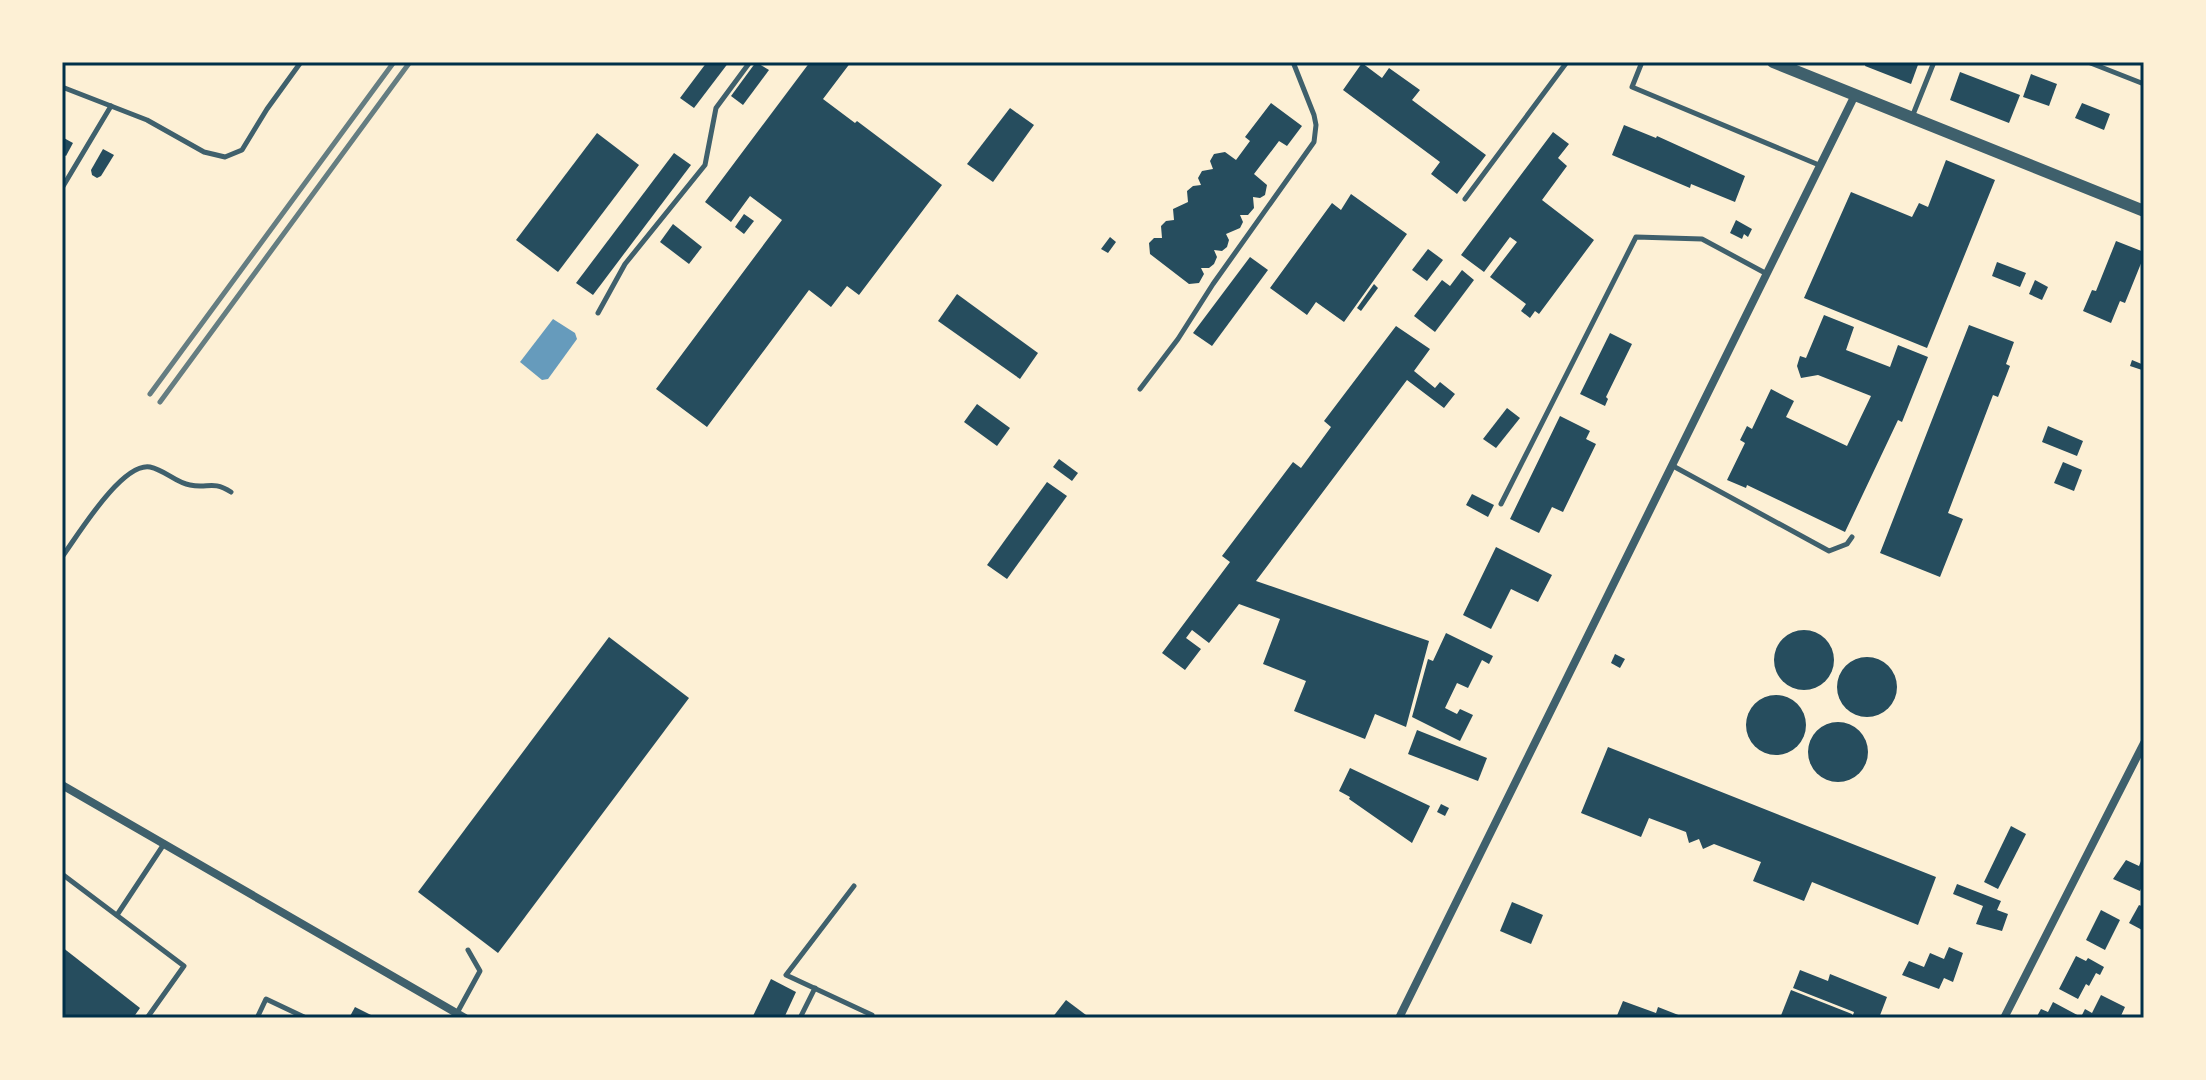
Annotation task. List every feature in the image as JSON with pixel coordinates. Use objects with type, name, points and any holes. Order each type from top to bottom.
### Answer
[{"type":"street","points":[[1773,62],[2144,211]]},
{"type":"street","points":[[1399,1018],[1855,95]]},
{"type":"street","points":[[2004,1018],[2144,743]]},
{"type":"street","points":[[62,785],[461,1016]]},
{"type":"lane","points":[[62,87],[147,120],[204,152],[215,156],[234,156],[248,143],[267,109],[301,62]]},
{"type":"lane","points":[[598,313],[625,264],[705,165],[716,108],[750,62]]},
{"type":"lane","points":[[1140,389],[1314,142],[1314,115],[1293,62]]},
{"type":"lane","points":[[1465,199],[1567,62]]},
{"type":"lane","points":[[1642,62],[1632,87],[1820,166]]},
{"type":"lane","points":[[1912,117],[1934,62]]},
{"type":"lane","points":[[2088,62],[2144,84]]},
{"type":"lane","points":[[62,188],[111,106]]},
{"type":"lane","points":[[1501,504],[1636,237],[1702,239],[1767,274]]},
{"type":"lane","points":[[62,557],[121,479],[134,469],[147,466],[188,485],[218,484],[231,492]]},
{"type":"lane","points":[[1672,466],[1829,551],[1847,544],[1852,537]]},
{"type":"lane","points":[[117,915],[164,844]]},
{"type":"lane","points":[[62,874],[184,966],[147,1018]]},
{"type":"lane","points":[[854,886],[786,975],[872,1015]]},
{"type":"lane","points":[[461,1016],[480,971],[468,950]]},
{"type":"lane","points":[[800,1018],[815,988]]},
{"type":"lane","points":[[257,1018],[266,999],[304,1017]]},
{"type":"water","points":[[553,319],[575,333],[577,339],[548,379],[542,380],[520,362]]},
{"type":"building","points":[[707,62],[729,62],[694,108],[680,98]]},
{"type":"building","points":[[756,62],[769,70],[743,105],[731,96]]},
{"type":"building","points":[[810,62],[851,62],[823,99],[942,185],[859,295],[847,286],[831,307],[809,290],[707,427],[656,389],[782,220],[750,196],[731,222],[705,202]]},
{"type":"building","points":[[1866,62],[1919,62],[1911,84],[1865,66]]},
{"type":"building","points":[[1362,63],[1382,78],[1389,68],[1420,90],[1412,100],[1486,155],[1457,194],[1431,174],[1440,162],[1343,90]]},
{"type":"building","points":[[1960,72],[2020,95],[2009,123],[1950,100]]},
{"type":"building","points":[[2031,74],[2057,84],[2049,106],[2023,97]]},
{"type":"building","points":[[1271,103],[1302,126],[1287,146],[1279,141],[1254,174],[1267,185],[1265,195],[1253,197],[1254,208],[1248,215],[1240,215],[1243,222],[1240,228],[1226,234],[1229,240],[1227,247],[1222,251],[1214,250],[1217,257],[1214,264],[1201,268],[1204,274],[1199,283],[1189,284],[1150,254],[1149,243],[1154,238],[1162,238],[1161,226],[1166,221],[1174,220],[1173,209],[1188,202],[1187,191],[1201,185],[1198,178],[1202,171],[1213,169],[1210,161],[1214,154],[1225,152],[1236,160],[1250,141],[1245,137]]},
{"type":"building","points":[[2082,103],[2110,114],[2104,130],[2075,118]]},
{"type":"building","points":[[1010,108],[1034,125],[993,182],[967,164]]},
{"type":"building","points":[[1624,125],[1657,136],[1745,176],[1735,202],[1691,184],[1690,188],[1612,155]]},
{"type":"building","points":[[1553,132],[1569,144],[1558,158],[1567,166],[1542,200],[1594,240],[1539,314],[1535,311],[1530,318],[1521,311],[1526,304],[1490,277],[1517,242],[1510,237],[1484,272],[1461,255]]},
{"type":"building","points":[[597,133],[639,165],[558,272],[516,240]]},
{"type":"building","points":[[62,137],[73,143],[66,156],[62,154]]},
{"type":"building","points":[[103,149],[114,155],[97,178],[91,170]]},
{"type":"building","points":[[674,153],[691,165],[593,295],[576,283]]},
{"type":"building","points":[[1946,160],[1995,180],[1927,348],[1804,298],[1851,192],[1912,217],[1919,203],[1928,207]]},
{"type":"building","points":[[1351,194],[1407,234],[1344,322],[1316,302],[1307,315],[1270,288],[1332,203],[1341,210]]},
{"type":"building","points":[[744,214],[754,221],[744,234],[735,227]]},
{"type":"building","points":[[1736,220],[1752,229],[1748,237],[1744,234],[1742,239],[1730,233]]},
{"type":"building","points":[[673,224],[702,247],[689,264],[660,242]]},
{"type":"building","points":[[1110,237],[1116,242],[1108,253],[1101,249]]},
{"type":"building","points":[[2116,241],[2144,252],[2144,256],[2125,303],[2120,301],[2111,323],[2083,311],[2092,290],[2096,291]]},
{"type":"building","points":[[1428,249],[1443,260],[1427,281],[1412,270]]},
{"type":"building","points":[[1250,257],[1268,270],[1212,346],[1193,333]]},
{"type":"building","points":[[1997,262],[2026,273],[2020,287],[1992,276]]},
{"type":"building","points":[[1462,270],[1474,280],[1435,332],[1414,316],[1442,280],[1450,286]]},
{"type":"building","points":[[2035,280],[2048,287],[2042,300],[2029,294]]},
{"type":"building","points":[[1374,284],[1378,288],[1361,311],[1357,308]]},
{"type":"building","points":[[957,294],[1038,353],[1020,379],[938,321]]},
{"type":"building","points":[[1824,315],[1854,327],[1846,350],[1890,367],[1898,345],[1928,357],[1902,422],[1898,420],[1845,532],[1747,485],[1746,488],[1727,480],[1745,443],[1740,440],[1747,426],[1752,429],[1771,389],[1794,401],[1786,417],[1847,446],[1871,396],[1818,375],[1801,378],[1797,366],[1800,356],[1806,358]]},
{"type":"building","points":[[1969,325],[2014,342],[2006,364],[2010,366],[1998,397],[1993,395],[1948,513],[1963,519],[1940,577],[1880,553]]},
{"type":"building","points":[[1396,326],[1430,349],[1414,371],[1435,388],[1440,382],[1455,394],[1444,408],[1407,380],[1256,581],[1429,641],[1406,727],[1375,714],[1365,739],[1294,711],[1306,681],[1263,664],[1280,619],[1239,604],[1209,643],[1192,630],[1186,638],[1201,649],[1185,670],[1162,653],[1230,562],[1222,556],[1293,462],[1301,468],[1331,427],[1324,421]]},
{"type":"building","points":[[1610,333],[1632,344],[1606,397],[1605,406],[1580,394]]},
{"type":"building","points":[[2132,360],[2144,365],[2142,370],[2130,366]]},
{"type":"building","points":[[977,404],[1010,428],[997,446],[964,422]]},
{"type":"building","points":[[1507,408],[1520,418],[1496,448],[1483,439]]},
{"type":"building","points":[[1560,416],[1590,431],[1586,439],[1596,444],[1563,512],[1552,507],[1539,533],[1510,519]]},
{"type":"building","points":[[2048,426],[2083,441],[2077,456],[2042,442]]},
{"type":"building","points":[[1059,459],[1078,473],[1072,481],[1053,467]]},
{"type":"building","points":[[2063,462],[2082,470],[2074,491],[2054,483]]},
{"type":"building","points":[[1047,482],[1067,496],[1007,579],[987,565]]},
{"type":"building","points":[[1472,494],[1494,505],[1488,517],[1466,505]]},
{"type":"building","points":[[1496,547],[1552,575],[1538,602],[1511,589],[1491,629],[1463,615]]},
{"type":"building","points":[[1804,630],[1816,632],[1825,639],[1832,648],[1832,672],[1825,681],[1816,688],[1804,690],[1792,688],[1783,681],[1776,672],[1774,660],[1776,648],[1783,639],[1792,632]]},
{"type":"building","points":[[1446,633],[1493,656],[1489,664],[1482,660],[1468,688],[1457,683],[1445,708],[1457,714],[1460,709],[1473,715],[1460,741],[1412,717],[1428,659],[1433,661]]},
{"type":"building","points":[[609,637],[689,698],[498,953],[418,892]]},
{"type":"building","points":[[1615,654],[1625,659],[1620,668],[1611,663]]},
{"type":"building","points":[[1867,657],[1879,659],[1888,666],[1895,675],[1895,699],[1888,708],[1879,715],[1867,717],[1855,715],[1846,708],[1839,699],[1837,687],[1839,675],[1846,666],[1855,659]]},
{"type":"building","points":[[1776,695],[1788,697],[1797,704],[1804,713],[1804,737],[1797,746],[1788,753],[1776,755],[1764,753],[1755,746],[1748,737],[1746,725],[1748,713],[1755,704],[1764,697]]},
{"type":"building","points":[[1838,722],[1850,724],[1859,731],[1866,740],[1866,764],[1859,773],[1850,780],[1838,782],[1826,780],[1817,773],[1810,764],[1808,752],[1810,740],[1817,731],[1826,724]]},
{"type":"building","points":[[1417,730],[1487,758],[1478,781],[1408,754]]},
{"type":"building","points":[[1608,747],[1936,877],[1918,925],[1812,882],[1804,901],[1753,881],[1761,862],[1714,844],[1703,849],[1699,839],[1689,843],[1686,832],[1649,818],[1641,837],[1581,813]]},
{"type":"building","points":[[1350,768],[1430,806],[1412,843],[1339,791]]},
{"type":"building","points":[[1441,804],[1449,808],[1445,816],[1437,812]]},
{"type":"building","points":[[2011,826],[2026,834],[1998,889],[1984,882]]},
{"type":"building","points":[[2126,860],[2139,866],[2141,861],[2144,862],[2144,882],[2140,891],[2113,879]]},
{"type":"building","points":[[1957,884],[2001,901],[1997,910],[2008,914],[2002,931],[1976,924],[1983,906],[1953,894]]},
{"type":"building","points":[[1512,902],[1543,915],[1531,944],[1500,931]]},
{"type":"building","points":[[2139,905],[2144,907],[2144,931],[2129,923]]},
{"type":"building","points":[[2101,910],[2120,920],[2105,950],[2086,940]]},
{"type":"building","points":[[62,947],[140,1008],[133,1018],[62,1018]]},
{"type":"building","points":[[1949,947],[1963,953],[1953,982],[1944,978],[1939,989],[1902,975],[1909,961],[1924,967],[1930,953],[1944,959]]},
{"type":"building","points":[[2076,956],[2086,961],[2088,958],[2104,967],[2100,975],[2096,973],[2089,986],[2086,984],[2078,999],[2059,989]]},
{"type":"building","points":[[1800,970],[1828,981],[1830,974],[1887,997],[1879,1018],[1852,1018],[1854,1012],[1793,988]]},
{"type":"building","points":[[771,979],[796,992],[784,1018],[752,1018]]},
{"type":"building","points":[[1791,990],[1852,1014],[1851,1018],[1780,1018]]},
{"type":"building","points":[[2101,995],[2125,1007],[2120,1018],[2036,1018],[2041,1009],[2048,1012],[2053,1002],[2081,1017],[2085,1009],[2092,1013]]},
{"type":"building","points":[[1066,1000],[1086,1015],[1084,1018],[1052,1018]]},
{"type":"building","points":[[1623,1001],[1656,1013],[1658,1007],[1686,1018],[1616,1018]]},
{"type":"building","points":[[355,1007],[377,1018],[349,1018]]},
{"type":"railway","points":[[150,394],[394,62]]},
{"type":"railway","points":[[160,402],[410,62]]}]
